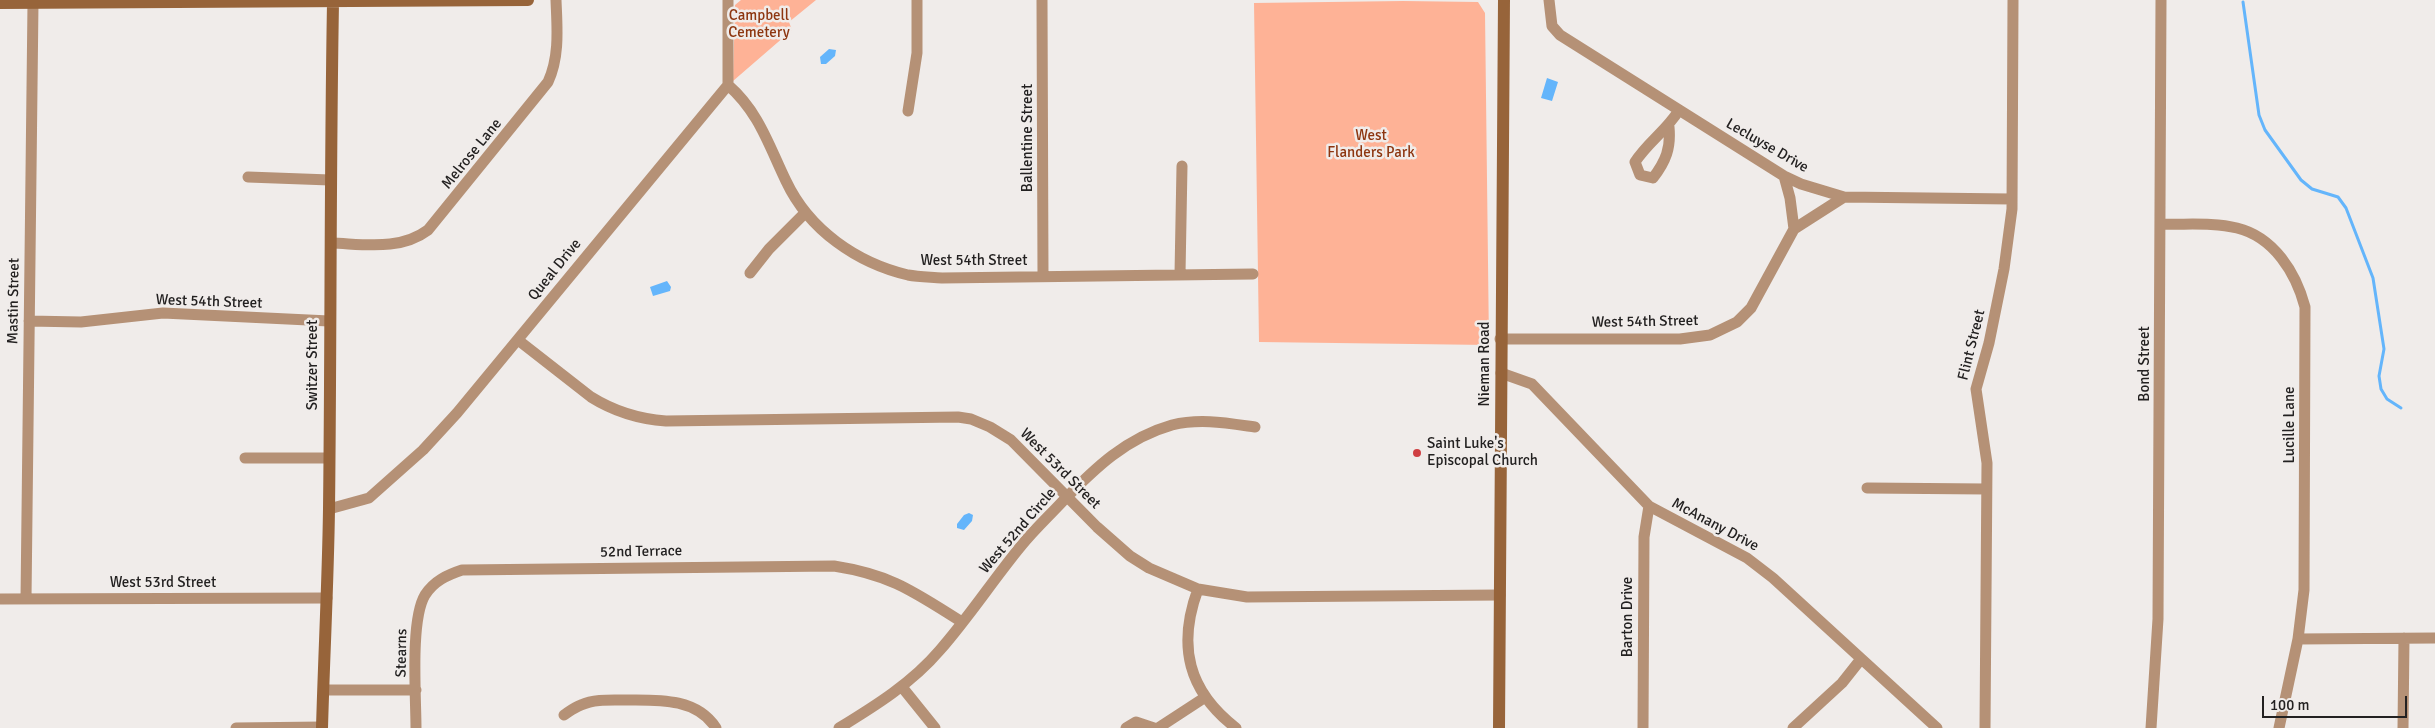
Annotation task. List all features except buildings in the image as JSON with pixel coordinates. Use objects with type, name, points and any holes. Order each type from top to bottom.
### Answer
[{"type":"street","points":[[0,3],[234,1],[332,3],[528,0]]},
{"type":"street","name":"Melrose Lane","points":[[331,243],[391,245],[407,242],[428,230],[548,82],[557,49],[556,0]]},
{"type":"street","points":[[728,0],[728,85]]},
{"type":"street","points":[[908,111],[917,53],[917,0]]},
{"type":"street","name":"Ballentine Street","points":[[1042,0],[1043,276]]},
{"type":"street","name":"Nieman Road","points":[[1499,728],[1502,516],[1500,339],[1504,0]]},
{"type":"street","name":"Lecluyse Drive","points":[[1549,0],[1552,26],[1560,35],[1784,176],[1801,184],[1844,197]]},
{"type":"street","name":"Flint Street","points":[[1985,728],[1987,463],[1976,389],[1989,343],[2004,269],[2011,199],[2014,0]]},
{"type":"street","name":"Bond Street","points":[[2151,728],[2158,619],[2161,0]]},
{"type":"street","name":"Mastin Street","points":[[26,599],[33,3]]},
{"type":"street","name":"Switzer Street","points":[[322,728],[329,509],[332,3]]},
{"type":"street","name":"West 54th Street","points":[[728,85],[755,114],[766,134],[788,185],[805,213],[845,248],[866,260],[903,273],[942,278],[1253,274]]},
{"type":"street","name":"Queal Drive","points":[[329,509],[369,498],[403,469],[457,413],[678,142],[728,85]]},
{"type":"street","points":[[1669,127],[1679,110]]},
{"type":"street","points":[[1180,274],[1182,166]]},
{"type":"street","points":[[1784,176],[1790,198],[1794,228]]},
{"type":"street","points":[[248,177],[330,180]]},
{"type":"street","points":[[1844,197],[2011,199]]},
{"type":"street","name":"West 54th Street","points":[[1500,339],[1696,338],[1721,332],[1736,322],[1751,308],[1794,228],[1844,197]]},
{"type":"street","points":[[750,273],[769,248],[805,213]]},
{"type":"street","name":"Lucille Lane","points":[[2160,224],[2218,225],[2239,228],[2258,237],[2282,259],[2300,290],[2305,307],[2304,590],[2298,639],[2279,728]]},
{"type":"street","name":"West 54th Street","points":[[29,321],[81,322],[163,313],[329,321]]},
{"type":"street","name":"West 53rd Street","points":[[518,340],[603,405],[637,418],[666,420],[971,419],[990,426],[1011,440],[1112,541],[1130,556],[1155,571],[1198,589],[1247,597],[1500,595]]},
{"type":"street","name":"McAnany Drive","points":[[1501,373],[1532,384],[1649,506],[1748,558],[1807,607],[1937,728]]},
{"type":"street","name":"West 52nd Circle","points":[[838,728],[902,687],[940,650],[1022,544],[1100,464],[1122,447],[1144,435],[1173,425],[1208,421],[1254,426]]},
{"type":"street","points":[[245,458],[329,458]]},
{"type":"street","points":[[1868,488],[1986,488]]},
{"type":"street","name":"Barton Drive","points":[[1643,728],[1644,537],[1649,506]]},
{"type":"street","name":"52nd Terrace","points":[[435,583],[448,574],[462,570],[488,568],[810,565],[850,568],[877,574],[897,582],[962,622]]},
{"type":"street","name":"Stearns","points":[[416,728],[418,618],[425,595],[435,583]]},
{"type":"street","points":[[1198,589],[1190,616],[1188,640],[1191,665],[1204,698],[1221,717],[1236,728]]},
{"type":"street","name":"West 53rd Street","points":[[0,599],[326,598]]},
{"type":"street","points":[[2404,638],[2404,728]]},
{"type":"street","points":[[2298,639],[2435,638]]},
{"type":"street","points":[[1793,728],[1838,687],[1861,659]]},
{"type":"street","points":[[902,687],[935,728]]},
{"type":"street","points":[[324,690],[416,690]]},
{"type":"street","points":[[1126,728],[1130,724],[1141,722],[1156,728],[1204,698]]},
{"type":"street","points":[[564,715],[582,704],[593,702],[664,700],[690,706],[703,713],[716,728]]},
{"type":"street","points":[[236,728],[322,728]]},
{"type":"green space","name":"Campbell Cemetery","points":[[741,0],[816,0],[789,22],[792,30],[733,81],[735,5]]},
{"type":"green space","name":"West Flanders Park","points":[[1478,2],[1485,13],[1489,345],[1259,342],[1254,3]]},
{"type":"water","points":[[829,49],[836,50],[835,56],[826,64],[821,64],[820,57]]},
{"type":"water","points":[[1547,78],[1558,82],[1552,101],[1541,98]]},
{"type":"water","points":[[667,281],[671,287],[670,291],[653,296],[650,287]]},
{"type":"water","points":[[969,513],[973,515],[972,521],[964,530],[957,528],[957,524],[964,515]]},
{"type":"waterway","points":[[2243,2],[2259,115],[2265,130],[2301,180],[2312,189],[2338,197],[2346,208],[2373,278],[2384,349],[2379,376],[2381,389],[2387,399],[2401,408]]},
{"type":"place","name":"Saint Luke's Episcopal Church","points":[[1417,453]]}]
